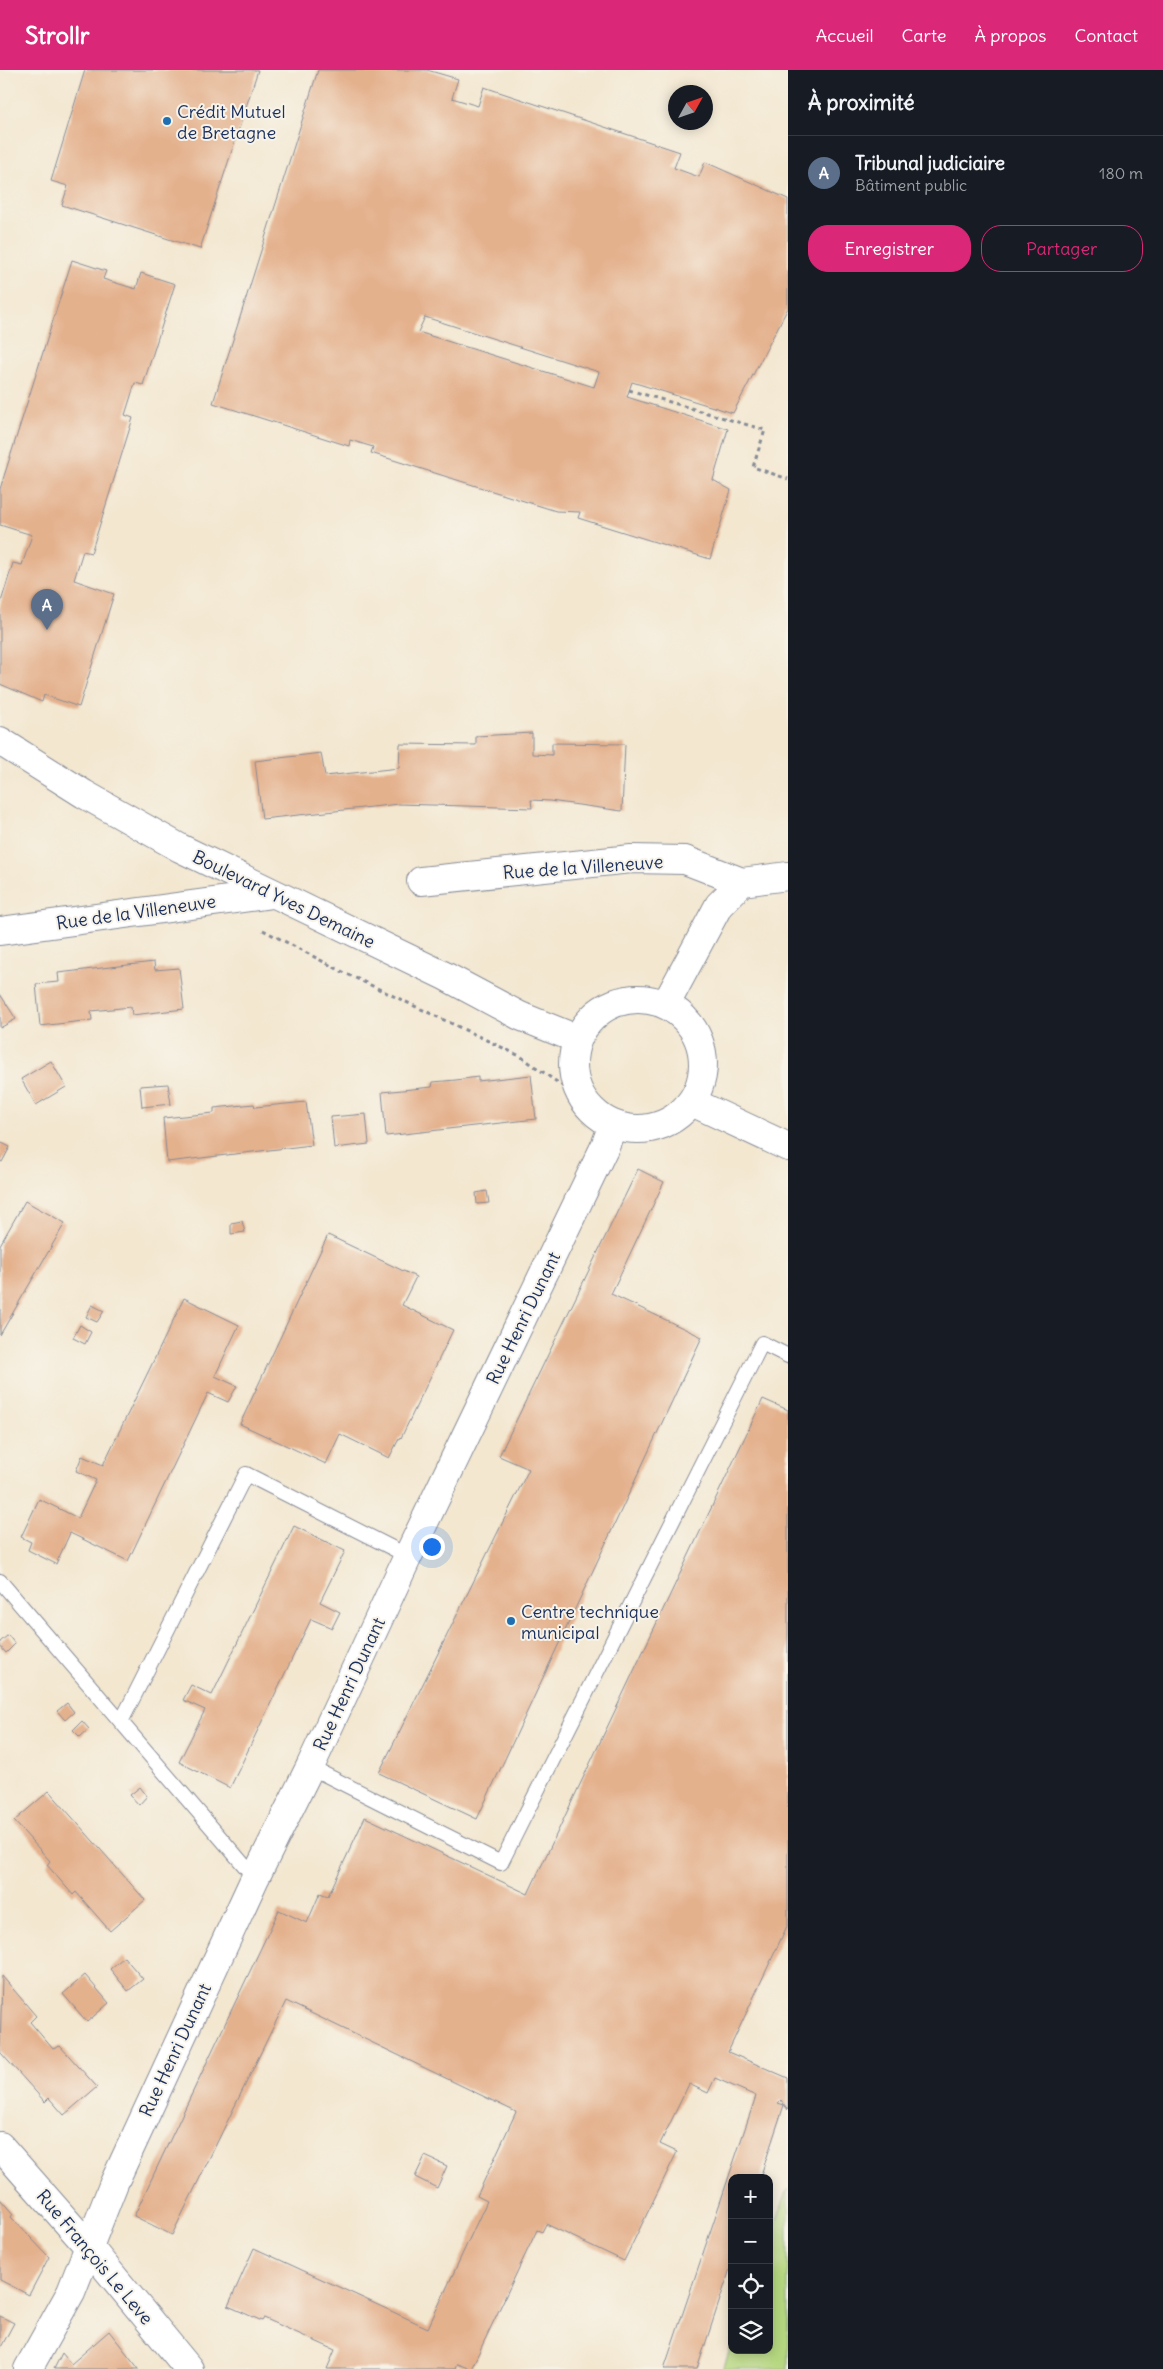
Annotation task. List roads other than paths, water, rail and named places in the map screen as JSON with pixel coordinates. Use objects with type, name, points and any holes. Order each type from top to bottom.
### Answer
[{"type":"street","name":"Boulevard Yves Demaine","points":[[0,741],[84,794],[180,848],[445,976],[520,1016],[577,1039]]},
{"type":"street","name":"Rue de la Villeneuve","points":[[422,881],[631,859],[685,860],[742,882],[788,876]]},
{"type":"street","points":[[666,1004],[718,905],[742,882]]},
{"type":"street","name":"Rue de la Villeneuve","points":[[0,931],[272,894]]},
{"type":"street","points":[[629,999],[648,999],[666,1004],[682,1015],[694,1029],[702,1047],[704,1066],[701,1085],[692,1102],[680,1115],[665,1124],[648,1129],[631,1129],[613,1125],[597,1115],[584,1101],[576,1084],[572,1065],[577,1039],[595,1014],[610,1004],[629,999]]},
{"type":"street","points":[[692,1102],[788,1147]]},
{"type":"street","name":"Rue Henri Dunant","points":[[28,2369],[71,2292],[114,2183],[255,1878],[310,1767],[408,1556],[606,1146],[613,1125]]},
{"type":"street","name":"Rue François Le Leve","points":[[0,2146],[88,2246],[189,2369]]},
{"type":"lane","points":[[310,1767],[501,1863],[762,1343],[788,1356]]},
{"type":"lane","points":[[121,1722],[246,1474],[408,1556]]},
{"type":"lane","points":[[0,1581],[255,1878]]},
{"type":"place","name":"Crédit Mutuel de Bretagne","points":[[167,121]]},
{"type":"place","name":"Tribunal judiciaire","points":[[47,630]]},
{"type":"place","name":"Centre technique municipal","points":[[511,1621]]}]
